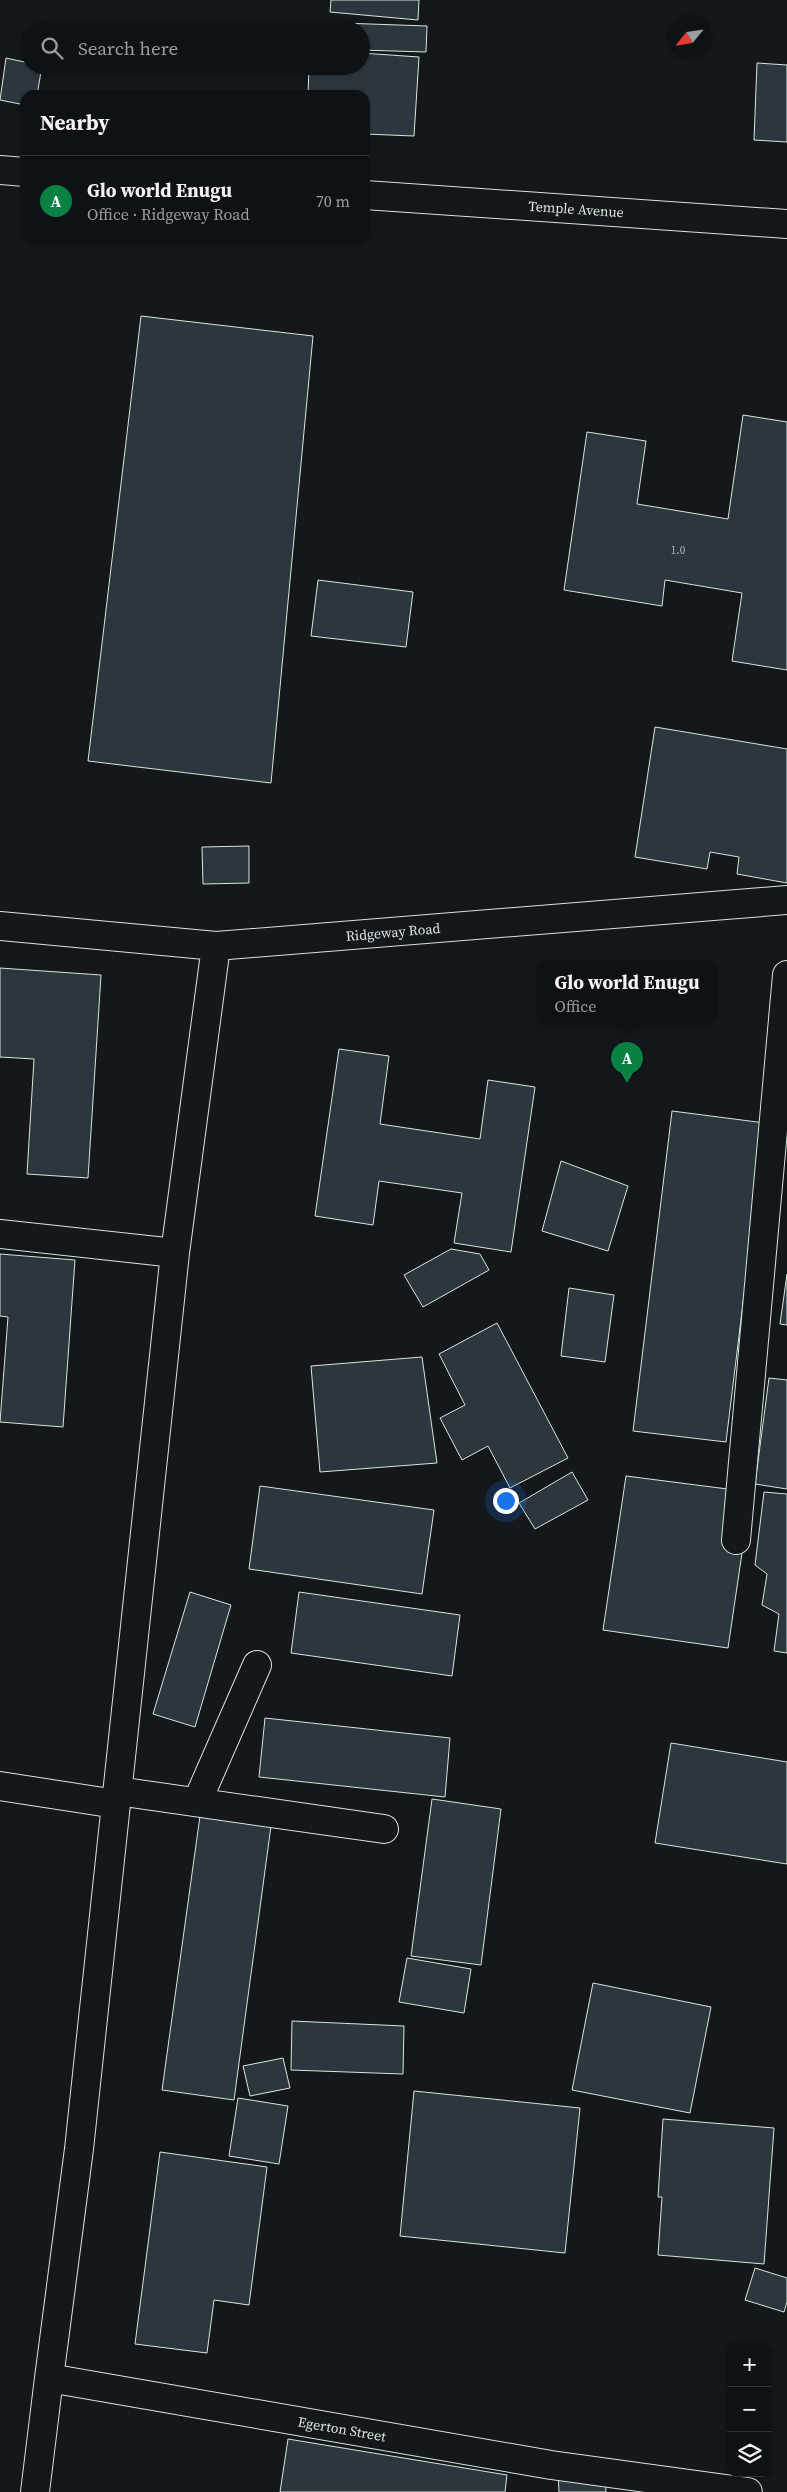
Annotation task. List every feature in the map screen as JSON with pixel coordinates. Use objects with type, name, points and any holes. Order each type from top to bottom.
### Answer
[{"type":"street","points":[[0,170],[20,172]]},
{"type":"street","name":"Temple Avenue","points":[[370,195],[787,224]]},
{"type":"street","name":"Ridgeway Road","points":[[0,926],[216,946],[787,900]]},
{"type":"street","points":[[35,2491],[79,2149],[176,1252],[216,946]]},
{"type":"street","points":[[736,1540],[787,975]]},
{"type":"street","points":[[0,1234],[176,1252]]},
{"type":"street","points":[[197,1802],[257,1665]]},
{"type":"street","points":[[0,1786],[197,1802],[384,1829]]},
{"type":"street","name":"Egerton Street","points":[[49,2378],[551,2465],[748,2492]]},
{"type":"building","points":[[331,0],[419,0],[418,20],[330,12]]},
{"type":"building","points":[[370,24],[427,26],[426,52],[370,50]]},
{"type":"building","points":[[370,54],[419,57],[414,136],[370,134],[370,90],[308,90],[309,75],[370,75]]},
{"type":"building","points":[[6,58],[20,61],[20,75],[40,75],[38,90],[20,90],[20,104],[0,100]]},
{"type":"building","points":[[757,63],[787,65],[787,142],[754,140]]},
{"type":"building","points":[[141,316],[313,336],[271,783],[88,761]]},
{"type":"building","points":[[743,415],[787,422],[787,670],[732,661],[742,593],[665,580],[662,606],[564,590],[587,432],[646,441],[637,504],[728,519]]},
{"type":"building","points":[[318,580],[413,592],[406,647],[311,636]]},
{"type":"building","points":[[655,727],[787,749],[787,883],[737,874],[739,857],[710,852],[707,869],[635,857]]},
{"type":"building","points":[[249,846],[249,883],[203,884],[202,847]]},
{"type":"building","points":[[0,968],[101,975],[88,1178],[27,1174],[34,1059],[0,1057]]},
{"type":"building","points":[[339,1049],[389,1056],[380,1124],[480,1139],[488,1080],[535,1087],[511,1252],[454,1243],[462,1193],[379,1181],[373,1225],[315,1216]]},
{"type":"building","points":[[672,1111],[765,1123],[726,1442],[633,1431]]},
{"type":"building","points":[[561,1161],[628,1186],[608,1251],[542,1231]]},
{"type":"building","points":[[451,1249],[480,1254],[489,1270],[423,1307],[404,1275]]},
{"type":"building","points":[[0,1254],[75,1260],[63,1427],[0,1422],[8,1317],[0,1316]]},
{"type":"building","points":[[787,1274],[787,1325],[780,1324]]},
{"type":"building","points":[[569,1288],[614,1295],[605,1362],[561,1356]]},
{"type":"building","points":[[497,1323],[568,1458],[510,1488],[488,1446],[462,1460],[440,1418],[465,1405],[439,1354]]},
{"type":"building","points":[[422,1357],[437,1463],[320,1472],[311,1366]]},
{"type":"building","points":[[769,1378],[787,1380],[787,1489],[755,1484]]},
{"type":"building","points":[[572,1472],[588,1500],[535,1529],[519,1503]]},
{"type":"building","points":[[626,1476],[751,1492],[728,1648],[603,1630]]},
{"type":"building","points":[[260,1486],[434,1510],[422,1594],[249,1569]]},
{"type":"building","points":[[764,1492],[787,1494],[787,1653],[774,1651],[779,1614],[762,1605],[767,1574],[755,1565]]},
{"type":"building","points":[[190,1592],[231,1605],[195,1727],[153,1714]]},
{"type":"building","points":[[299,1592],[460,1615],[452,1676],[291,1653]]},
{"type":"building","points":[[265,1718],[450,1738],[445,1797],[259,1777]]},
{"type":"building","points":[[671,1743],[787,1762],[787,1864],[655,1843]]},
{"type":"building","points":[[432,1799],[501,1809],[481,1965],[411,1956]]},
{"type":"building","points":[[200,1816],[271,1826],[234,2100],[162,2090]]},
{"type":"building","points":[[407,1958],[471,1969],[464,2013],[399,2002]]},
{"type":"building","points":[[593,1983],[711,2007],[690,2113],[572,2090]]},
{"type":"building","points":[[292,2021],[404,2026],[403,2074],[291,2070]]},
{"type":"building","points":[[283,2058],[290,2088],[250,2096],[243,2066]]},
{"type":"building","points":[[414,2091],[580,2108],[565,2253],[400,2236]]},
{"type":"building","points":[[238,2098],[288,2106],[279,2164],[229,2156]]},
{"type":"building","points":[[663,2119],[774,2128],[764,2264],[658,2255],[662,2197],[658,2197]]},
{"type":"building","points":[[160,2152],[267,2167],[249,2305],[214,2300],[207,2353],[135,2344]]},
{"type":"building","points":[[755,2268],[787,2278],[787,2302],[784,2312],[745,2300]]},
{"type":"building","points":[[288,2439],[507,2475],[505,2492],[280,2492]]},
{"type":"building","points":[[605,2469],[606,2492],[559,2492],[558,2471]]},
{"type":"place","name":"Glo world Enugu","points":[[627,1083]]}]
